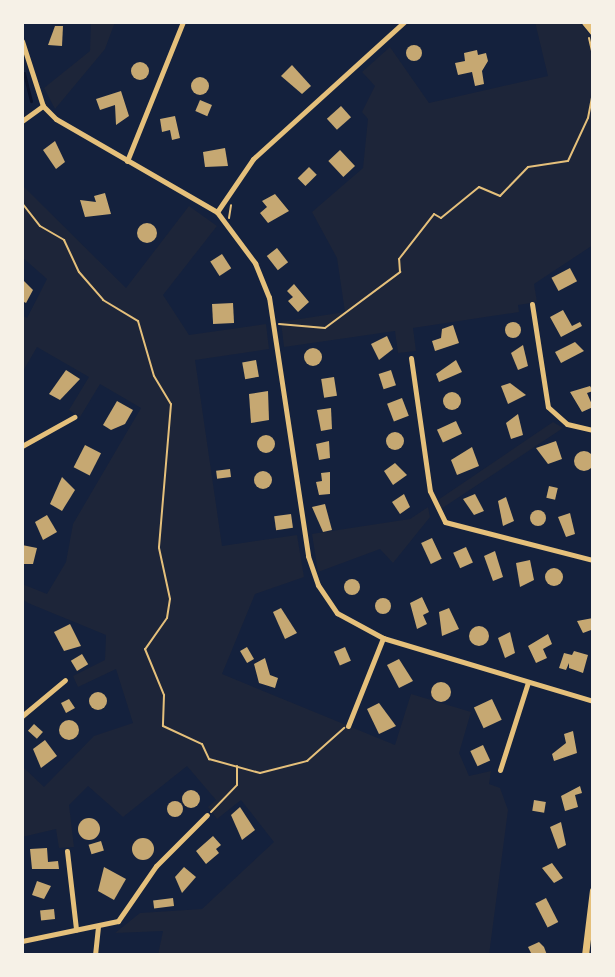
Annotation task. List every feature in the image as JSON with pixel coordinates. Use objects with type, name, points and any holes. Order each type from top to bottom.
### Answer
[{"type":"street","points":[[127,161],[183,22]]},
{"type":"street","points":[[217,212],[253,159],[404,22]]},
{"type":"street","points":[[585,22],[593,32]]},
{"type":"street","points":[[22,41],[43,106],[69,129],[217,212],[226,221],[263,280],[274,323],[313,573],[337,613],[383,638],[593,701]]},
{"type":"street","points":[[22,121],[43,106]]},
{"type":"street","points":[[532,304],[548,407],[567,424],[593,430]]},
{"type":"street","points":[[411,358],[430,491],[445,522],[593,560]]},
{"type":"street","points":[[22,446],[74,417]]},
{"type":"street","points":[[348,726],[383,638]]},
{"type":"street","points":[[22,716],[65,680]]},
{"type":"street","points":[[500,770],[528,682]]},
{"type":"street","points":[[22,941],[98,927],[125,914],[156,866],[207,815]]},
{"type":"street","points":[[67,851],[76,929]]},
{"type":"street","points":[[585,955],[593,890]]},
{"type":"street","points":[[95,955],[98,927]]},
{"type":"path","points":[[274,323],[325,328],[400,272],[399,259],[434,214],[441,218],[479,187],[500,196],[528,167],[568,161],[588,118],[593,92]]},
{"type":"path","points":[[226,221],[231,189]]},
{"type":"path","points":[[22,203],[40,226],[64,240],[79,272],[111,309],[138,321],[159,388],[171,404],[159,548],[170,599],[167,618],[145,649],[145,657],[164,695],[163,726],[202,744],[209,759],[260,773],[307,761],[333,733],[348,726]]},
{"type":"path","points":[[207,815],[237,785],[237,766]]},
{"type":"shaded area","points":[[91,22],[115,22],[105,49],[55,109],[44,88],[90,51]]},
{"type":"shaded area","points":[[535,22],[579,22],[593,39],[593,245],[534,284],[537,302],[518,305],[519,312],[413,328],[416,351],[398,353],[395,331],[284,347],[281,322],[345,312],[337,258],[312,212],[363,168],[368,119],[362,112],[375,86],[362,72],[390,47],[429,103],[548,76]]},
{"type":"shaded area","points":[[22,185],[126,288],[189,206],[217,226],[163,295],[189,335],[266,324],[269,349],[195,360],[222,546],[297,535],[304,577],[255,594],[222,674],[395,745],[411,694],[471,712],[459,753],[469,776],[491,771],[489,784],[500,788],[508,810],[489,955],[158,955],[163,931],[115,933],[140,913],[202,909],[274,842],[241,800],[217,819],[208,807],[216,800],[187,766],[123,817],[88,786],[69,805],[74,847],[59,848],[56,829],[22,837],[22,766],[44,787],[94,736],[133,723],[116,669],[78,687],[73,676],[105,660],[106,635],[28,603],[22,599],[22,584],[47,594],[66,562],[73,524],[141,408],[100,384],[80,417],[69,410],[89,377],[37,347],[22,373],[22,315],[27,318],[47,279],[22,257]]},
{"type":"shaded area","points":[[553,422],[563,428],[441,509],[438,500]]},
{"type":"shaded area","points":[[428,507],[430,517],[393,563],[380,549],[318,572],[312,534],[410,519]]},
{"type":"building","points":[[55,26],[63,26],[62,46],[48,45]]},
{"type":"building","points":[[411,45],[417,45],[422,53],[420,59],[411,61],[406,56],[406,50]]},
{"type":"building","points":[[477,50],[478,55],[486,53],[488,61],[482,71],[484,84],[475,86],[472,72],[458,75],[455,63],[465,61],[464,53]]},
{"type":"building","points":[[140,62],[149,71],[140,80],[131,71]]},
{"type":"building","points":[[292,65],[311,86],[302,94],[281,76]]},
{"type":"building","points":[[200,77],[209,86],[200,95],[191,86]]},
{"type":"building","points":[[121,91],[129,116],[116,125],[115,105],[100,110],[96,99]]},
{"type":"building","points":[[200,100],[212,105],[207,116],[195,111]]},
{"type":"building","points":[[341,106],[351,117],[337,130],[327,119]]},
{"type":"building","points":[[175,116],[180,138],[172,140],[170,130],[162,132],[160,119]]},
{"type":"building","points":[[55,141],[65,162],[56,169],[43,150]]},
{"type":"building","points":[[225,148],[228,166],[205,167],[203,152]]},
{"type":"building","points":[[340,150],[355,166],[343,177],[328,161]]},
{"type":"building","points":[[309,167],[317,175],[305,186],[298,178]]},
{"type":"building","points":[[105,193],[111,214],[85,217],[80,200],[96,202],[94,196]]},
{"type":"building","points":[[275,194],[289,211],[268,223],[260,213],[267,207],[262,201]]},
{"type":"building","points":[[147,223],[154,226],[157,233],[154,240],[147,243],[140,240],[137,233],[140,226]]},
{"type":"building","points":[[277,248],[288,262],[278,270],[267,256]]},
{"type":"building","points":[[222,254],[231,268],[220,276],[210,262]]},
{"type":"building","points":[[570,268],[577,281],[559,291],[551,278]]},
{"type":"building","points":[[22,279],[33,290],[26,303],[22,301]]},
{"type":"building","points":[[294,284],[309,302],[298,312],[288,301],[293,297],[287,291]]},
{"type":"building","points":[[233,303],[234,323],[213,324],[212,304]]},
{"type":"building","points":[[563,310],[572,326],[580,322],[582,326],[561,337],[550,317]]},
{"type":"building","points":[[510,322],[516,322],[521,330],[519,336],[510,338],[505,333],[505,327]]},
{"type":"building","points":[[453,325],[459,343],[435,351],[432,341],[441,338],[442,329]]},
{"type":"building","points":[[387,336],[393,349],[379,360],[371,344]]},
{"type":"building","points":[[575,342],[584,351],[561,363],[555,352]]},
{"type":"building","points":[[523,345],[528,366],[518,370],[511,353]]},
{"type":"building","points":[[313,348],[322,357],[313,366],[304,357]]},
{"type":"building","points":[[256,360],[259,377],[245,379],[242,362]]},
{"type":"building","points":[[456,360],[462,372],[439,382],[436,374]]},
{"type":"building","points":[[66,370],[80,379],[60,400],[49,394]]},
{"type":"building","points":[[391,370],[396,385],[384,389],[379,374]]},
{"type":"building","points":[[334,377],[337,396],[324,398],[321,379]]},
{"type":"building","points":[[510,383],[526,395],[508,404],[501,386]]},
{"type":"building","points":[[590,386],[593,391],[587,393],[593,407],[582,412],[570,392]]},
{"type":"building","points":[[268,391],[269,420],[251,423],[249,394]]},
{"type":"building","points":[[448,392],[456,392],[461,401],[459,408],[448,410],[443,405],[443,397]]},
{"type":"building","points":[[402,398],[409,416],[394,421],[387,404]]},
{"type":"building","points":[[117,401],[133,410],[125,424],[111,430],[103,425]]},
{"type":"building","points":[[331,408],[332,429],[321,431],[317,410]]},
{"type":"building","points":[[518,414],[523,435],[511,439],[506,423]]},
{"type":"building","points":[[456,421],[462,434],[443,443],[437,430]]},
{"type":"building","points":[[391,432],[399,432],[404,441],[402,448],[391,450],[386,445],[386,437]]},
{"type":"building","points":[[266,435],[275,444],[266,453],[257,444]]},
{"type":"building","points":[[329,441],[330,458],[319,460],[316,444]]},
{"type":"building","points":[[556,441],[562,459],[548,464],[536,448]]},
{"type":"building","points":[[85,445],[101,453],[90,475],[74,467]]},
{"type":"building","points":[[472,447],[479,466],[457,475],[451,460]]},
{"type":"building","points":[[580,451],[588,451],[594,461],[588,471],[580,471],[574,465],[574,457]]},
{"type":"building","points":[[395,463],[407,475],[393,485],[384,471]]},
{"type":"building","points":[[230,469],[231,477],[217,479],[216,471]]},
{"type":"building","points":[[259,471],[267,471],[272,480],[270,487],[259,489],[254,484],[254,476]]},
{"type":"building","points":[[330,472],[330,494],[319,495],[316,482],[322,481],[321,473]]},
{"type":"building","points":[[62,477],[75,490],[62,511],[50,504]]},
{"type":"building","points":[[549,486],[558,488],[555,500],[546,498]]},
{"type":"building","points":[[404,494],[410,507],[400,514],[392,502]]},
{"type":"building","points":[[475,494],[484,511],[474,515],[463,499]]},
{"type":"building","points":[[506,497],[514,521],[503,526],[498,501]]},
{"type":"building","points":[[325,504],[332,530],[323,532],[312,507]]},
{"type":"building","points":[[535,510],[541,510],[546,518],[544,524],[535,526],[530,521],[530,515]]},
{"type":"building","points":[[570,513],[575,534],[566,537],[558,517]]},
{"type":"building","points":[[291,514],[293,528],[276,530],[274,516]]},
{"type":"building","points":[[47,515],[57,532],[43,540],[35,522]]},
{"type":"building","points":[[432,538],[442,559],[431,564],[421,543]]},
{"type":"building","points":[[22,545],[37,548],[33,564],[22,564]]},
{"type":"building","points":[[466,547],[473,563],[460,568],[453,553]]},
{"type":"building","points":[[495,551],[503,577],[493,581],[484,556]]},
{"type":"building","points":[[530,560],[534,580],[520,587],[516,563]]},
{"type":"building","points":[[554,568],[563,577],[554,586],[545,577]]},
{"type":"building","points":[[349,579],[355,579],[360,587],[358,593],[349,595],[344,590],[344,584]]},
{"type":"building","points":[[422,597],[429,612],[423,615],[427,624],[417,629],[410,603]]},
{"type":"building","points":[[383,598],[389,600],[389,612],[383,614],[377,612],[375,606],[377,600]]},
{"type":"building","points":[[281,608],[297,633],[285,639],[273,612]]},
{"type":"building","points":[[449,608],[459,629],[442,636],[439,612]]},
{"type":"building","points":[[593,618],[593,636],[591,630],[583,633],[577,621]]},
{"type":"building","points":[[70,624],[81,646],[64,651],[54,632]]},
{"type":"building","points":[[479,626],[486,629],[489,636],[486,643],[479,646],[472,643],[469,636],[472,629]]},
{"type":"building","points":[[510,632],[515,653],[505,658],[498,638]]},
{"type":"building","points":[[548,634],[552,644],[543,649],[547,658],[536,663],[528,646]]},
{"type":"building","points":[[247,647],[254,659],[247,663],[240,651]]},
{"type":"building","points":[[345,647],[351,661],[340,665],[334,652]]},
{"type":"building","points":[[574,651],[588,655],[583,673],[569,668],[569,663],[566,670],[559,668],[564,653],[572,655]]},
{"type":"building","points":[[82,654],[88,664],[77,671],[71,661]]},
{"type":"building","points":[[265,658],[270,675],[278,678],[275,688],[259,683],[254,664]]},
{"type":"building","points":[[399,659],[413,681],[399,688],[387,665]]},
{"type":"building","points":[[441,682],[448,685],[451,692],[448,699],[441,702],[434,699],[431,692],[434,685]]},
{"type":"building","points":[[98,692],[107,701],[98,710],[89,701]]},
{"type":"building","points":[[69,699],[75,708],[66,713],[61,703]]},
{"type":"building","points":[[492,699],[502,720],[484,728],[474,707]]},
{"type":"building","points":[[379,703],[396,726],[379,734],[367,709]]},
{"type":"building","points":[[69,720],[76,723],[79,730],[76,737],[69,740],[62,737],[59,730],[62,723]]},
{"type":"building","points":[[34,724],[43,732],[37,739],[28,731]]},
{"type":"building","points":[[573,731],[577,753],[554,761],[552,754],[566,743],[564,734]]},
{"type":"building","points":[[45,740],[57,756],[41,768],[33,749]]},
{"type":"building","points":[[483,745],[490,760],[477,766],[470,751]]},
{"type":"building","points":[[580,786],[582,793],[575,795],[578,807],[565,811],[561,796]]},
{"type":"building","points":[[191,790],[200,799],[191,808],[182,799]]},
{"type":"building","points":[[534,800],[546,802],[544,813],[532,811]]},
{"type":"building","points":[[175,801],[183,809],[175,817],[167,809]]},
{"type":"building","points":[[240,807],[255,830],[242,840],[231,815]]},
{"type":"building","points":[[89,818],[100,829],[89,840],[78,829]]},
{"type":"building","points":[[561,822],[566,845],[558,849],[550,827]]},
{"type":"building","points":[[213,836],[221,845],[216,849],[219,853],[206,864],[196,851]]},
{"type":"building","points":[[139,838],[147,838],[154,849],[147,860],[139,860],[132,853],[132,845]]},
{"type":"building","points":[[101,841],[104,851],[91,854],[89,845]]},
{"type":"building","points":[[47,848],[48,862],[58,861],[59,869],[32,869],[30,849]]},
{"type":"building","points":[[552,863],[563,878],[554,883],[542,868]]},
{"type":"building","points":[[104,867],[126,879],[114,900],[98,891]]},
{"type":"building","points":[[184,867],[196,877],[182,893],[175,877]]},
{"type":"building","points":[[37,881],[51,886],[44,899],[32,895]]},
{"type":"building","points":[[173,898],[174,906],[154,908],[153,900]]},
{"type":"building","points":[[546,898],[558,922],[548,928],[535,903]]},
{"type":"building","points":[[54,909],[55,919],[41,920],[40,910]]},
{"type":"building","points":[[539,942],[547,955],[532,955],[528,947]]},
{"type":"waterway","points":[[24,73],[31,101]]}]
